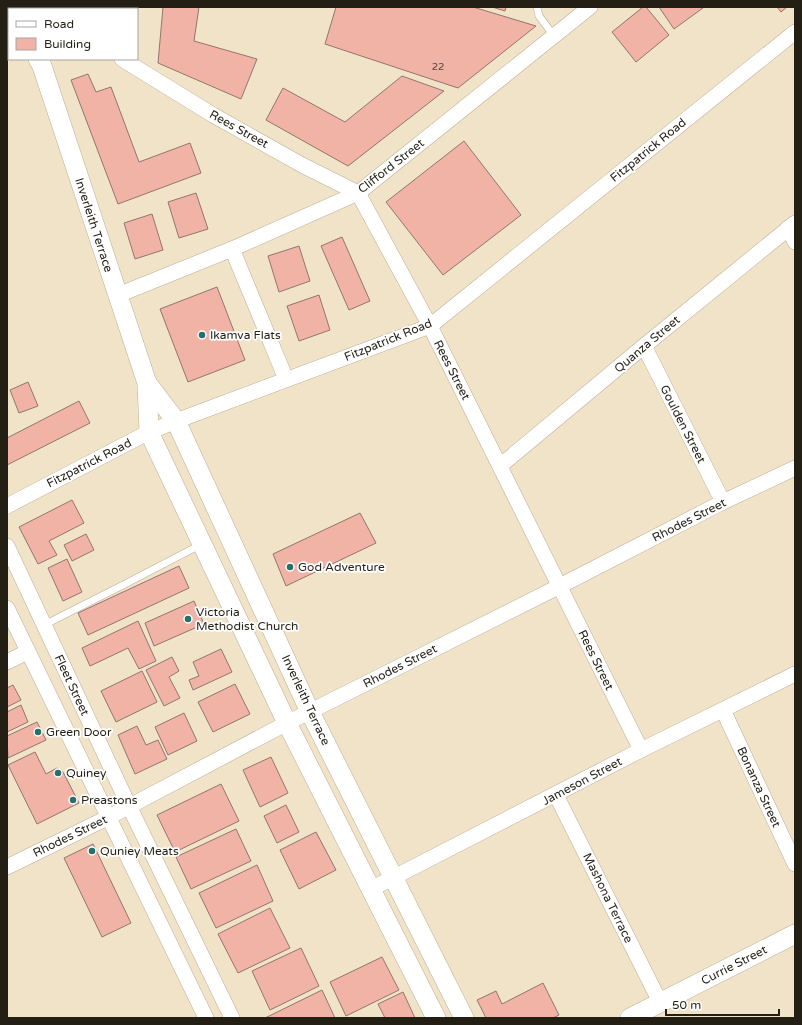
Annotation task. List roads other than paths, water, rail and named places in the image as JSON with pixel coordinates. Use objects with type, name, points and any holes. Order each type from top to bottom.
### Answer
[{"type":"street","name":"Clifford Street","points":[[118,294],[232,249],[358,193],[590,7]]},
{"type":"street","name":"Fitzpatrick Road","points":[[7,506],[149,432],[176,420],[430,326],[795,32]]},
{"type":"street","name":"Rees Street","points":[[124,60],[213,115],[358,193],[430,326],[641,750]]},
{"type":"street","name":"Inverleith Terrace","points":[[40,61],[118,294],[146,383],[149,432],[286,723],[436,1018]]},
{"type":"street","points":[[792,225],[795,242]]},
{"type":"street","name":"Quanza Street","points":[[500,466],[792,225]]},
{"type":"street","points":[[232,249],[286,379]]},
{"type":"street","name":"Goulden Street","points":[[644,346],[723,502]]},
{"type":"street","name":"Inverleith Terrace","points":[[146,383],[176,420],[310,712],[464,1018]]},
{"type":"street","name":"Rhodes Street","points":[[7,867],[109,817],[286,723],[560,586],[723,502],[795,468]]},
{"type":"street","name":"Fleet Street","points":[[7,546],[129,806],[232,1018]]},
{"type":"street","name":"Fleet Street","points":[[7,608],[27,652],[206,1018]]},
{"type":"street","points":[[7,662],[27,652]]},
{"type":"street","name":"Jameson Street","points":[[371,889],[641,750],[795,674]]},
{"type":"street","name":"Bonanza Street","points":[[723,710],[795,864]]},
{"type":"street","name":"Mashona Terrace","points":[[556,795],[660,1002]]},
{"type":"street","name":"Currie Street","points":[[630,1018],[795,934]]},
{"type":"lane","points":[[537,7],[539,16],[554,36]]},
{"type":"lane","points":[[44,625],[202,544]]},
{"type":"place","name":"Ikamva Flats","points":[[202,335]]},
{"type":"place","name":"God Adventure","points":[[290,567]]},
{"type":"place","name":"Victoria Methodist Church","points":[[188,619]]},
{"type":"place","name":"Green Door","points":[[38,732]]},
{"type":"place","name":"Quiney","points":[[58,773]]},
{"type":"place","name":"Preastons","points":[[73,800]]},
{"type":"place","name":"Quniey Meats","points":[[92,851]]}]
